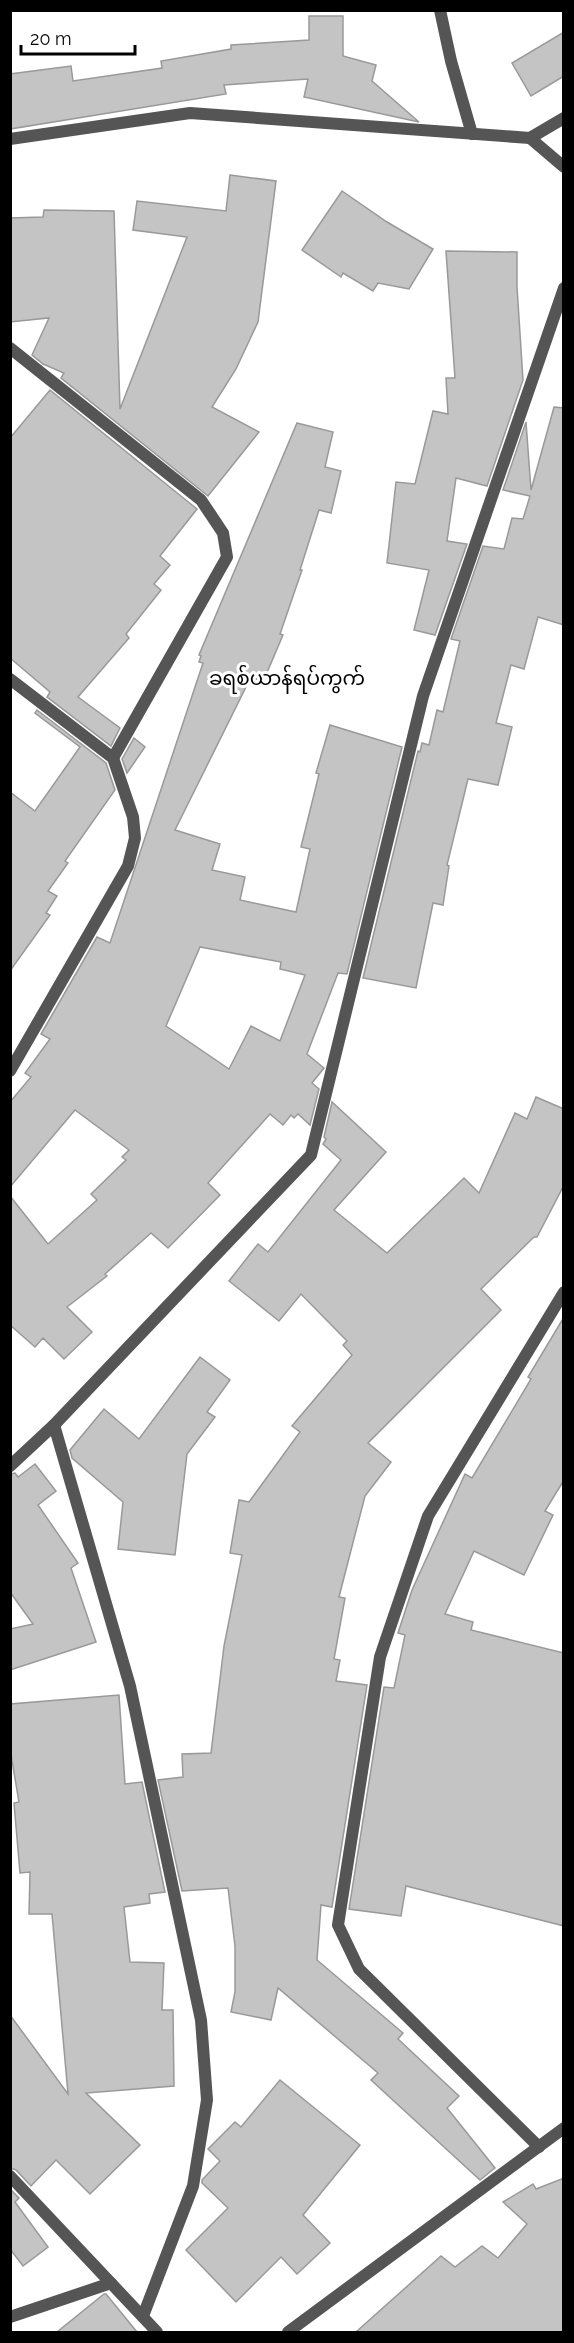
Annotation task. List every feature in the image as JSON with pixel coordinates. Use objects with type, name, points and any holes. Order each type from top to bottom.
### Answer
[{"type":"street","points":[[440,10],[451,60],[472,134]]},
{"type":"street","points":[[10,139],[190,113],[530,138],[564,118]]},
{"type":"street","points":[[530,138],[564,167]]},
{"type":"street","points":[[10,1466],[54,1425],[311,1155],[423,696],[564,288]]},
{"type":"street","points":[[10,348],[201,500],[223,533],[227,557],[113,758]]},
{"type":"street","points":[[10,679],[113,758],[133,817],[135,838],[128,866],[10,1071]]},
{"type":"street","points":[[539,2147],[359,1969],[338,1925],[380,1657],[428,1516],[564,1292]]},
{"type":"street","points":[[54,1425],[130,1686],[201,2020],[207,2100],[193,2186],[143,2316]]},
{"type":"street","points":[[288,2332],[564,2128]]},
{"type":"street","points":[[10,2176],[157,2332]]},
{"type":"street","points":[[10,2317],[111,2283]]},
{"type":"building","points":[[309,16],[343,16],[343,56],[376,65],[372,81],[419,122],[304,97],[308,79],[224,85],[226,94],[10,129],[10,74],[71,66],[73,81],[162,68],[161,61],[231,49],[231,45],[309,40]]},
{"type":"building","points":[[564,32],[564,76],[531,96],[512,63]]},
{"type":"building","points":[[230,175],[276,181],[258,322],[236,369],[212,407],[259,432],[208,496],[61,378],[64,373],[43,364],[32,355],[49,318],[10,322],[10,218],[43,217],[44,210],[114,211],[120,409],[187,237],[133,230],[137,201],[226,211]]},
{"type":"building","points":[[342,191],[387,222],[433,249],[409,289],[378,283],[373,291],[343,273],[341,277],[302,250]]},
{"type":"building","points":[[446,251],[517,252],[523,380],[487,486],[456,478],[447,541],[467,544],[435,635],[414,630],[429,570],[387,563],[396,482],[415,484],[433,411],[448,414],[446,378],[455,378]]},
{"type":"building","points":[[50,390],[197,509],[160,556],[170,565],[154,584],[161,590],[126,634],[129,638],[78,697],[120,728],[111,746],[47,697],[50,692],[10,658],[10,438]]},
{"type":"building","points":[[554,407],[564,408],[564,625],[538,617],[524,669],[511,665],[496,723],[512,727],[498,785],[468,779],[447,865],[449,866],[443,905],[433,903],[416,988],[363,978],[418,751],[420,752],[422,743],[429,745],[437,710],[443,712],[460,641],[451,639],[483,546],[504,549],[512,518],[523,519],[530,496],[503,490],[526,422],[531,490]]},
{"type":"building","points":[[297,423],[333,432],[325,467],[341,471],[331,513],[319,510],[280,634],[283,635],[263,682],[251,677],[175,830],[220,844],[212,870],[245,877],[240,900],[296,912],[310,849],[301,847],[319,774],[316,773],[330,725],[402,747],[347,974],[338,973],[307,1054],[324,1068],[312,1083],[319,1089],[310,1125],[298,1114],[294,1118],[291,1115],[283,1125],[270,1114],[208,1183],[220,1195],[168,1248],[151,1233],[105,1274],[107,1276],[67,1307],[92,1332],[64,1359],[43,1338],[35,1347],[10,1325],[10,1196],[48,1244],[97,1200],[91,1194],[126,1160],[122,1157],[129,1150],[75,1110],[10,1187],[10,1102],[31,1077],[25,1073],[50,1039],[41,1034],[97,937],[110,943],[203,663],[199,662],[201,656],[199,655]],"holes":[[[200,947],[281,962],[280,969],[305,975],[280,1041],[251,1026],[229,1069],[166,1026]]]},
{"type":"building","points":[[37,710],[106,763],[115,790],[65,861],[68,863],[48,891],[57,896],[46,913],[50,915],[10,971],[10,792],[35,811],[80,747],[35,713]]},
{"type":"building","points":[[134,738],[145,747],[127,773],[122,759]]},
{"type":"building","points":[[536,1097],[564,1109],[564,1185],[537,1237],[534,1237],[481,1289],[501,1310],[368,1443],[391,1462],[365,1496],[339,1597],[345,1598],[334,1659],[340,1660],[336,1681],[367,1685],[332,1907],[321,1905],[317,1960],[403,2033],[398,2039],[459,2096],[447,2108],[495,2168],[480,2180],[371,2080],[378,2073],[278,1988],[271,2020],[231,2012],[235,1992],[235,1946],[228,1888],[182,1891],[158,1780],[183,1777],[182,1754],[211,1753],[224,1646],[242,1555],[230,1553],[239,1500],[249,1502],[300,1432],[292,1426],[352,1355],[343,1345],[347,1341],[301,1294],[279,1321],[229,1281],[258,1244],[268,1252],[341,1160],[323,1144],[326,1139],[324,1137],[332,1102],[386,1152],[334,1210],[387,1253],[464,1178],[479,1193],[515,1113],[527,1119]]},
{"type":"building","points":[[564,1317],[564,1480],[545,1511],[553,1515],[524,1575],[474,1551],[445,1614],[473,1622],[471,1630],[564,1653],[564,1926],[406,1886],[401,1916],[349,1909],[384,1687],[394,1688],[405,1635],[398,1633],[412,1590],[465,1474],[472,1478],[531,1379],[528,1377]]},
{"type":"building","points":[[200,1357],[230,1380],[207,1412],[215,1417],[187,1454],[175,1555],[118,1549],[123,1502],[72,1458],[70,1450],[104,1409],[139,1439]]},
{"type":"building","points":[[35,1464],[56,1491],[38,1505],[78,1563],[71,1568],[96,1642],[10,1670],[10,1629],[33,1624],[10,1592],[10,1474],[15,1473],[18,1477]]},
{"type":"building","points":[[119,1695],[125,1784],[142,1782],[165,1892],[149,1894],[150,1903],[124,1907],[130,1962],[164,1963],[162,2010],[173,2010],[174,2086],[86,2093],[140,2145],[90,2194],[56,2160],[31,2186],[16,2170],[10,2168],[10,2015],[68,2094],[52,1914],[29,1914],[30,1872],[20,1873],[14,1803],[19,1802],[10,1749],[10,1704]]},
{"type":"building","points":[[280,2080],[360,2145],[303,2215],[330,2243],[297,2274],[281,2257],[236,2302],[186,2250],[228,2208],[202,2183],[202,2180],[220,2161],[208,2149],[235,2122],[241,2127]]},
{"type":"building","points":[[564,2178],[564,2332],[356,2332],[441,2256],[455,2267],[482,2246],[498,2258],[527,2224],[503,2202],[533,2184],[536,2189]]},
{"type":"building","points":[[10,2189],[19,2198],[15,2202],[48,2247],[23,2266],[10,2249]]},
{"type":"building","points":[[104,2294],[137,2332],[57,2332]]},
{"type":"district","name":"ခရစ်ယာန်ရပ်ကွက်","points":[[287,678]]}]
